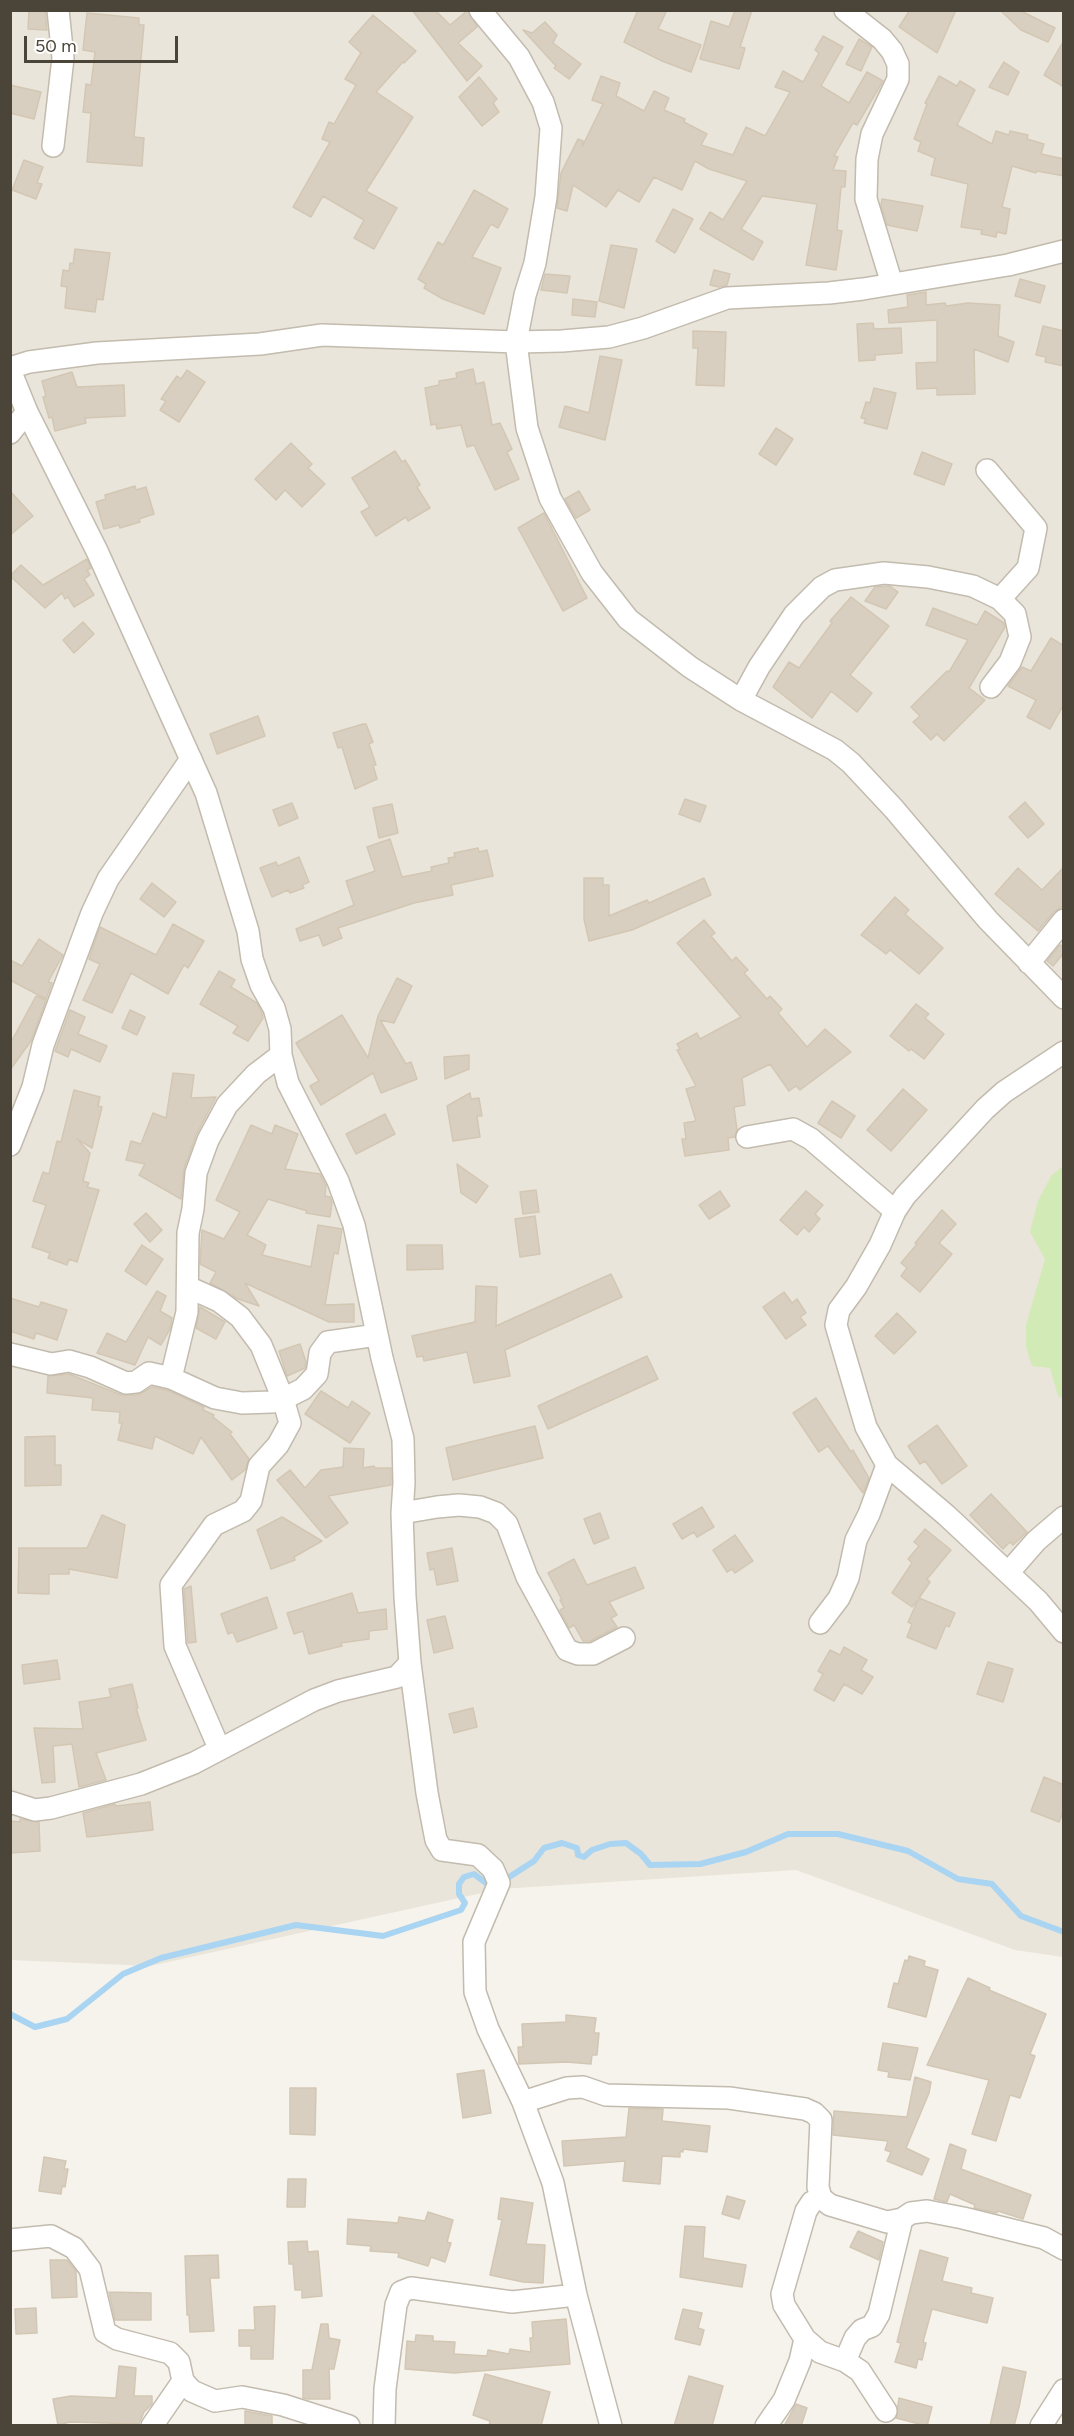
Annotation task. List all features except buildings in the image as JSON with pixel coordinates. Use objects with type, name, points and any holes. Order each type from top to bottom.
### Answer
[{"type":"street","points":[[53,146],[63,58],[58,10]]},
{"type":"street","points":[[480,10],[519,57],[543,102],[550,128],[546,197],[536,263],[525,295],[516,342],[527,428],[550,498],[592,573],[628,620],[690,667],[741,700],[835,750],[851,763],[894,809],[988,920],[1064,998]]},
{"type":"street","points":[[846,10],[882,39],[892,51],[898,64],[898,79],[872,134],[867,159],[866,199],[892,284]]},
{"type":"street","points":[[611,2426],[576,2295],[553,2183],[524,2102],[488,2029],[475,1992],[474,1942],[499,1883],[493,1869],[478,1855],[442,1850],[436,1840],[427,1793],[410,1663],[402,1513],[403,1439],[377,1335],[354,1225],[338,1180],[288,1083],[282,1055],[280,1029],[274,1008],[261,985],[252,959],[248,931],[206,794],[98,551],[27,412],[10,369],[29,362],[97,353],[260,344],[322,335],[516,342],[609,337],[643,328],[727,298],[830,294],[1008,265],[1064,251]]},
{"type":"street","points":[[10,433],[27,412]]},
{"type":"street","points":[[987,470],[1036,528],[1028,568],[1000,599]]},
{"type":"street","points":[[741,700],[759,667],[794,615],[822,587],[836,580],[884,573],[928,577],[973,586],[1000,599],[1015,614],[1020,637],[1010,662],[991,687]]},
{"type":"street","points":[[10,1145],[33,1087],[43,1045],[92,913],[108,879],[191,759]]},
{"type":"street","points":[[1029,963],[1064,920]]},
{"type":"street","points":[[1060,1619],[1038,1602],[946,1515],[887,1465],[866,1427],[836,1325],[839,1310],[856,1287],[905,1196],[985,1109],[1004,1092],[1064,1052]]},
{"type":"street","points":[[171,1378],[187,1312],[188,1233],[196,1173],[208,1140],[227,1105],[256,1074],[282,1055]]},
{"type":"street","points":[[747,1137],[793,1129],[811,1139],[895,1211]]},
{"type":"street","points":[[188,1287],[219,1302],[240,1317],[261,1345],[283,1399],[290,1423],[278,1445],[259,1466],[251,1501],[243,1511],[214,1525],[171,1585],[175,1646],[219,1748]]},
{"type":"street","points":[[10,1354],[51,1364],[69,1361],[90,1367],[126,1383],[136,1382],[148,1373],[171,1378],[215,1398],[242,1403],[283,1399],[303,1389],[317,1374],[320,1353],[328,1342],[377,1335]]},
{"type":"street","points":[[820,1623],[839,1598],[848,1578],[856,1540],[869,1514],[887,1465]]},
{"type":"street","points":[[402,1513],[459,1505],[480,1507],[496,1513],[507,1524],[527,1577],[567,1650],[578,1654],[592,1654],[624,1638]]},
{"type":"street","points":[[1008,1573],[1036,1541],[1064,1516]]},
{"type":"street","points":[[10,1802],[34,1810],[76,1802],[164,1775],[194,1763],[314,1700],[338,1691],[397,1677],[410,1663]]},
{"type":"street","points":[[524,2102],[567,2088],[583,2087],[606,2095],[729,2098],[805,2109],[821,2120],[818,2187],[821,2198],[830,2205],[887,2222],[902,2219],[911,2213],[936,2212],[1044,2238],[1064,2249]]},
{"type":"street","points":[[821,2198],[812,2202],[806,2211],[782,2294],[784,2305],[806,2339],[820,2352],[845,2361],[860,2371],[886,2411]]},
{"type":"street","points":[[845,2361],[855,2338],[862,2330],[872,2326],[879,2314],[902,2219]]},
{"type":"street","points":[[10,2240],[51,2236],[74,2248],[90,2268],[105,2332],[117,2339],[170,2353],[179,2362],[183,2381],[192,2391],[215,2401],[242,2397],[283,2405],[349,2426]]},
{"type":"street","points":[[384,2426],[385,2389],[396,2305],[401,2292],[411,2288],[512,2302],[576,2295]]},
{"type":"street","points":[[766,2426],[784,2400],[800,2361],[806,2339]]},
{"type":"street","points":[[152,2426],[183,2381]]},
{"type":"street","points":[[1041,2426],[1064,2390]]},
{"type":"shaded area","points":[[11,11],[1063,11],[1063,1957],[1015,1950],[796,1870],[500,1889],[150,1966],[11,1960]]},
{"type":"green space","points":[[1063,1166],[1063,1398],[1058,1396],[1050,1368],[1032,1366],[1026,1347],[1026,1325],[1045,1259],[1030,1232],[1038,1201],[1051,1176]]},
{"type":"waterway","points":[[503,1881],[534,1861],[544,1848],[562,1843],[577,1848],[578,1855],[584,1857],[592,1850],[610,1844],[626,1843],[641,1854],[650,1865],[700,1864],[746,1852],[788,1834],[838,1834],[908,1851],[958,1879],[992,1884],[1021,1916],[1064,1932]]},
{"type":"waterway","points":[[10,2014],[35,2027],[67,2019],[123,1974],[161,1958],[296,1925],[383,1936],[461,1910],[465,1903],[459,1894],[459,1884],[464,1877],[474,1874],[490,1886],[493,1885]]}]
